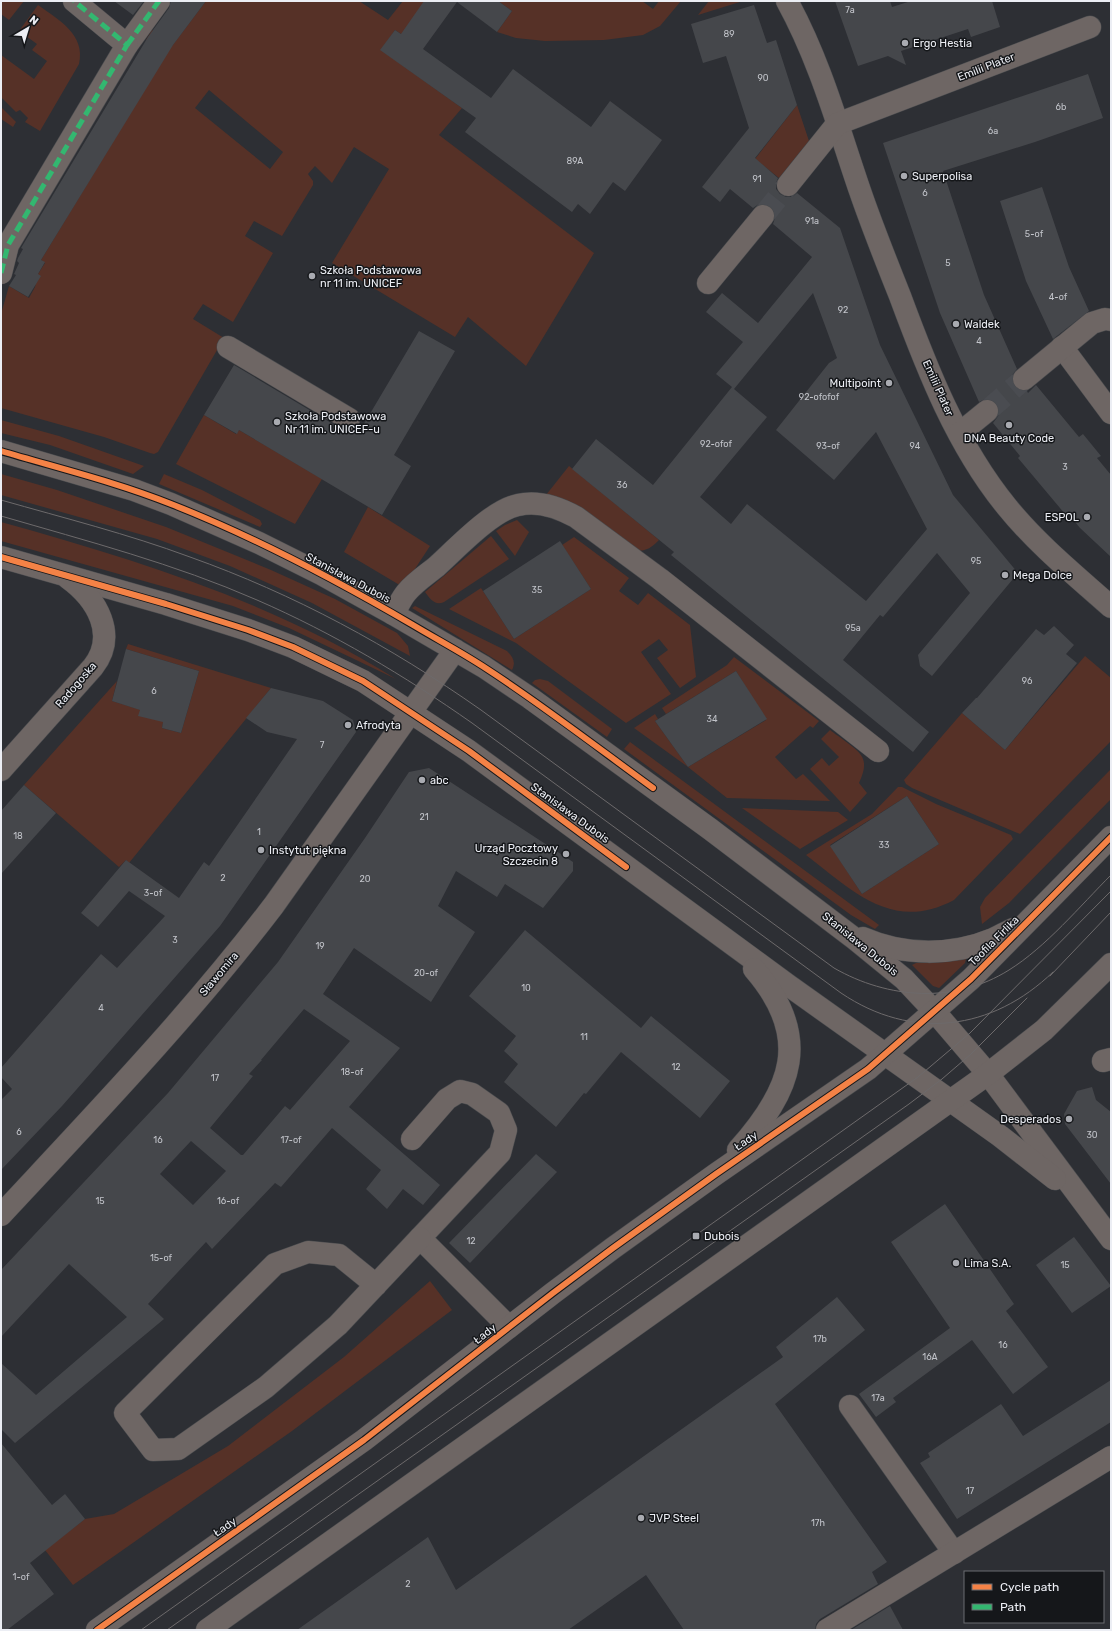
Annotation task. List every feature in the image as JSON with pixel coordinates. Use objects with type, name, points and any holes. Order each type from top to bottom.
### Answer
[{"type":"street","points":[[74,1],[126,45]]},
{"type":"street","points":[[1,273],[8,245],[126,45],[159,1]]},
{"type":"street","name":"Emilii Plater","points":[[788,1],[817,65],[860,193],[913,330],[947,409],[981,472],[1007,508],[1044,546],[1111,607]]},
{"type":"street","name":"Emilii Plater","points":[[837,124],[1090,26]]},
{"type":"street","points":[[788,185],[837,124]]},
{"type":"street","points":[[708,283],[763,216]]},
{"type":"street","points":[[1024,379],[1092,323],[1105,319],[1111,320]]},
{"type":"street","points":[[228,347],[349,419]]},
{"type":"street","points":[[1062,347],[1111,413]]},
{"type":"street","points":[[960,433],[987,412]]},
{"type":"street","name":"Stanisława Dubois","points":[[1,450],[134,490],[171,504],[258,543],[314,570],[393,614],[484,667],[530,698],[710,829],[889,965],[935,1012],[988,1074],[1111,1240]]},
{"type":"street","points":[[393,614],[406,593],[493,516],[504,509],[528,503],[547,505],[562,509],[576,517],[660,579],[878,751]]},
{"type":"street","name":"Stanisława Dubois","points":[[1,556],[206,616],[248,630],[293,647],[363,681],[470,751],[720,936],[951,1100],[1046,1171],[1092,1215]]},
{"type":"street","name":"Radogoska","points":[[1,770],[101,656],[105,643],[104,635],[99,615],[94,604],[81,588],[62,573]]},
{"type":"street","points":[[411,712],[455,650]]},
{"type":"street","name":"Sławomira","points":[[1,1215],[147,1057],[228,964],[274,905],[411,712]]},
{"type":"street","name":"Teofila Firlika","points":[[886,1054],[971,979],[1111,837]]},
{"type":"street","name":"Teofila Firlika","points":[[836,924],[855,934],[886,946],[902,950],[932,952],[963,948],[993,939],[1017,927],[1034,915]]},
{"type":"street","name":"Łady","points":[[716,1174],[749,1138],[770,1109],[785,1079],[790,1055],[788,1032],[780,1008],[773,994],[749,964],[720,936]]},
{"type":"street","points":[[207,1630],[988,1074],[1044,1030],[1111,964]]},
{"type":"street","name":"Łady","points":[[97,1630],[329,1466],[412,1404],[509,1327],[613,1248],[716,1174],[844,1087],[886,1054]]},
{"type":"street","points":[[376,1285],[339,1255],[308,1252],[275,1264],[125,1413],[153,1450],[178,1449],[266,1387],[338,1325],[376,1285],[500,1153],[506,1130],[499,1114],[472,1094],[460,1091],[447,1099],[412,1139]]},
{"type":"street","points":[[420,1238],[509,1327]]},
{"type":"street","points":[[850,1406],[954,1552]]},
{"type":"street","points":[[827,1630],[1111,1457]]},
{"type":"shaded area","points":[[1,1],[24,1],[9,20],[1,14]]},
{"type":"shaded area","points":[[206,1],[359,1],[388,20],[403,1],[424,1],[412,41],[395,30],[381,50],[462,108],[439,135],[594,253],[526,366],[468,317],[455,337],[332,263],[389,169],[354,147],[332,183],[315,166],[308,174],[313,181],[313,185],[282,236],[254,221],[245,236],[273,253],[233,322],[203,304],[193,319],[224,338],[158,452],[154,454],[150,453],[104,437],[1,408],[1,314],[9,286],[29,298],[35,287],[38,274],[45,263],[41,260],[167,53],[146,40],[152,30],[172,46]],"holes":[[[209,90],[283,152],[270,169],[195,108]]]},
{"type":"shaded area","points":[[498,1],[642,1],[653,9],[659,1],[681,1],[660,26],[643,35],[604,40],[545,41],[516,38],[497,32],[512,11]]},
{"type":"shaded area","points":[[709,1],[743,1],[698,15]]},
{"type":"shaded area","points":[[38,5],[69,29],[75,37],[80,54],[79,64],[40,131],[25,122],[28,118],[20,110],[16,112],[1,97],[1,55],[34,79],[47,61],[32,50],[37,44],[19,31]]},
{"type":"shaded area","points":[[797,105],[809,141],[779,178],[755,159]]},
{"type":"shaded area","points":[[1,107],[16,122],[13,127],[1,119]]},
{"type":"shaded area","points":[[204,415],[236,434],[239,430],[322,479],[295,524],[176,464]]},
{"type":"shaded area","points":[[1,420],[59,436],[144,466],[133,474],[50,445],[1,433]]},
{"type":"shaded area","points":[[569,466],[659,540],[649,548],[637,551],[546,495]]},
{"type":"shaded area","points":[[1,474],[57,490],[166,527],[271,570],[335,599],[397,633],[408,646],[410,656],[312,603],[230,566],[157,539],[1,495]]},
{"type":"shaded area","points":[[164,474],[202,490],[260,520],[262,524],[260,527],[159,484]]},
{"type":"shaded area","points":[[368,507],[430,546],[403,587],[344,552]]},
{"type":"shaded area","points":[[517,520],[529,532],[515,556],[496,531]]},
{"type":"shaded area","points":[[1,522],[104,552],[204,586],[254,606],[302,628],[350,652],[396,679],[289,628],[233,606],[1,541]]},
{"type":"shaded area","points":[[491,536],[509,559],[444,602],[438,603],[431,599],[425,592]]},
{"type":"shaded area","points":[[574,537],[629,578],[619,591],[638,605],[648,593],[690,625],[696,677],[680,688],[657,658],[668,650],[659,639],[641,652],[671,694],[626,723],[516,643],[449,609],[481,588],[514,639],[591,589],[562,545]]},
{"type":"shaded area","points":[[415,606],[507,651],[513,660],[514,664],[512,670],[412,608]]},
{"type":"shaded area","points":[[128,644],[271,688],[129,863],[126,860],[119,867],[24,785],[117,681],[112,701],[164,717],[162,728],[181,733],[199,671],[126,649]]},
{"type":"shaded area","points":[[1085,656],[1111,678],[1111,741],[1020,834],[912,788],[906,784],[904,780],[962,713],[1005,750]]},
{"type":"shaded area","points":[[734,657],[819,721],[813,728],[810,726],[775,757],[796,779],[803,774],[830,801],[727,798],[688,767],[766,720],[736,671],[666,714],[662,708],[727,665]]},
{"type":"shaded area","points":[[540,679],[548,681],[612,729],[607,737],[532,683],[535,680]]},
{"type":"shaded area","points":[[655,714],[658,719],[655,721],[688,767],[634,728]]},
{"type":"shaded area","points":[[830,730],[858,752],[864,762],[859,783],[867,793],[850,812],[810,769],[822,758],[829,766],[839,757],[821,739]]},
{"type":"shaded area","points":[[630,742],[879,925],[875,929],[851,915],[624,749]]},
{"type":"shaded area","points":[[1111,769],[1111,799],[1009,903],[982,924],[980,907],[985,898]]},
{"type":"shaded area","points":[[898,787],[902,787],[936,804],[1011,835],[1013,839],[954,900],[932,909],[911,912],[892,909],[874,903],[857,893],[806,855],[872,814]],"holes":[[[907,796],[939,844],[862,894],[830,845]]]},
{"type":"shaded area","points":[[742,808],[838,812],[848,820],[800,849]]},
{"type":"shaded area","points":[[961,958],[966,959],[965,963],[939,988],[933,986],[912,965],[916,963],[947,962]]},
{"type":"shaded area","points":[[430,1281],[452,1310],[292,1431],[73,1585],[45,1550],[85,1519],[114,1514],[228,1446],[344,1357]]},
{"type":"building","points":[[114,1],[144,1],[133,15]]},
{"type":"building","points":[[171,1],[206,1],[173,45],[41,260],[45,262],[38,274],[41,276],[28,297],[9,286],[16,275],[14,274],[19,263],[17,261],[23,249],[21,248],[148,37],[169,8]]},
{"type":"building","points":[[424,1],[498,1],[512,11],[497,32],[457,2],[423,49],[491,98],[513,69],[591,127],[610,101],[662,140],[625,191],[613,182],[590,214],[578,204],[572,212],[465,132],[476,118],[380,50],[395,30],[401,34]]},
{"type":"building","points":[[835,1],[890,1],[892,7],[911,1],[992,1],[1000,27],[971,37],[968,29],[901,51],[906,65],[888,56],[858,66]]},
{"type":"building","points":[[754,5],[767,43],[776,40],[797,105],[755,158],[778,178],[776,189],[780,194],[786,197],[792,197],[797,193],[840,228],[880,345],[953,495],[1018,573],[932,676],[920,666],[918,655],[970,593],[937,553],[883,617],[880,615],[843,660],[929,732],[913,752],[671,555],[674,552],[572,469],[596,439],[653,485],[732,387],[716,374],[743,342],[706,312],[722,293],[758,323],[812,257],[773,224],[775,212],[771,206],[759,204],[753,208],[730,189],[720,202],[702,187],[749,128],[726,56],[703,63],[691,24]],"holes":[[[813,293],[837,358],[829,363],[776,430],[834,480],[876,432],[927,529],[866,601],[747,504],[731,524],[700,497],[767,417],[734,389]]]},
{"type":"building","points":[[1088,74],[1103,118],[1035,142],[943,171],[984,295],[1017,369],[1012,375],[1014,387],[1019,391],[1027,391],[1028,393],[1036,385],[1079,437],[1083,434],[1101,456],[1097,458],[1111,475],[1111,557],[1080,528],[1067,512],[1065,514],[1018,458],[1020,456],[993,423],[999,415],[999,409],[996,403],[992,400],[985,399],[979,402],[940,313],[883,143]]},
{"type":"building","points":[[1042,187],[1069,267],[1089,311],[1053,339],[1026,281],[1000,201]]},
{"type":"building","name":"Szkoła Podstawowa Nr 11 im. UNICEF-u","points":[[419,331],[455,351],[394,455],[411,466],[382,515],[239,430],[237,434],[204,415],[234,365],[343,430],[352,431],[358,434]]},
{"type":"building","points":[[560,541],[591,589],[514,639],[483,591]]},
{"type":"building","points":[[1054,626],[1074,645],[1066,654],[1077,663],[1005,750],[962,713],[977,698],[1036,629],[1044,635]]},
{"type":"building","points":[[126,649],[199,671],[181,733],[162,728],[163,722],[138,716],[140,710],[112,701]]},
{"type":"building","points":[[736,671],[767,719],[688,767],[655,721]]},
{"type":"building","points":[[271,688],[323,701],[353,720],[356,732],[220,926],[62,1106],[1,1170],[1,1100],[12,1089],[1,1077],[1,1068],[101,954],[117,968],[165,916],[129,891],[98,927],[81,913],[126,860],[179,898],[204,862],[209,866],[297,739],[267,732],[246,718]]},
{"type":"building","points":[[429,768],[573,862],[573,871],[543,908],[505,884],[497,897],[456,871],[438,906],[475,932],[431,1002],[354,948],[323,994],[400,1048],[349,1107],[440,1185],[423,1205],[403,1189],[387,1209],[366,1189],[381,1170],[332,1128],[281,1187],[275,1183],[212,1249],[206,1242],[148,1304],[164,1319],[15,1443],[1,1429],[1,1363],[36,1395],[127,1317],[69,1264],[1,1337],[1,1270],[168,1093],[278,962],[365,838],[409,772]],"holes":[[[304,1009],[350,1041],[290,1110],[285,1106],[243,1155],[241,1155],[210,1128],[253,1076],[249,1074]],[[191,1141],[226,1171],[193,1205],[160,1174]]]},
{"type":"building","points":[[24,785],[56,813],[1,874],[1,811]]},
{"type":"building","points":[[907,796],[939,844],[862,894],[830,846]]},
{"type":"building","points":[[525,930],[641,1028],[651,1016],[730,1081],[700,1118],[621,1052],[556,1127],[504,1082],[518,1064],[504,1051],[516,1036],[469,996]]},
{"type":"building","points":[[1092,1087],[1096,1100],[1111,1112],[1111,1184],[1065,1124],[1064,1114],[1077,1091]]},
{"type":"building","points":[[536,1154],[557,1172],[470,1263],[449,1243]]},
{"type":"building","points":[[945,1204],[1014,1304],[1006,1311],[1048,1367],[1013,1394],[972,1340],[893,1398],[896,1402],[876,1417],[859,1394],[950,1328],[891,1242]]},
{"type":"building","points":[[1074,1237],[1111,1286],[1072,1313],[1036,1265]]},
{"type":"building","points":[[837,1297],[865,1330],[775,1404],[887,1562],[872,1572],[878,1584],[820,1619],[816,1624],[815,1630],[684,1630],[646,1575],[568,1630],[297,1630],[428,1537],[456,1590],[783,1357],[776,1347]]},
{"type":"building","points":[[1111,1380],[1111,1422],[957,1519],[920,1463],[930,1457],[928,1453],[1001,1404],[1023,1436]]},
{"type":"building","points":[[1,1443],[52,1505],[65,1494],[85,1519],[30,1563],[54,1594],[7,1630],[1,1630]]},
{"type":"building","points":[[890,1606],[903,1630],[851,1630]]},
{"type":"tunnel","points":[[763,216],[788,185]]},
{"type":"tunnel","points":[[987,411],[1024,379]]},
{"type":"tram line","points":[[1,500],[143,541],[190,557],[267,588],[340,623],[412,664],[481,710],[834,968],[877,986],[899,991],[922,993],[944,992],[966,988],[988,981],[1023,961],[1036,950],[1062,926],[1111,875]]},
{"type":"tram line","points":[[1,516],[163,564],[226,587],[285,613],[368,656],[472,723],[841,993],[868,1008],[896,1018],[923,1023],[951,1023],[978,1017],[1004,1007],[1029,992],[1053,972]]},
{"type":"tram line","points":[[141,1630],[918,1077],[970,1033],[1111,891]]},
{"type":"tram line","points":[[1050,976],[1111,912]]},
{"type":"tram line","points":[[167,1630],[909,1104],[942,1079],[971,1054],[1027,998]]},
{"type":"marked path","points":[[1,273],[8,245],[127,45],[74,1]]},
{"type":"marked path","points":[[127,45],[159,1]]},
{"type":"cycle path","points":[[1,451],[108,482],[150,496],[233,530],[295,560],[384,608],[478,663],[550,712],[653,788]]},
{"type":"cycle path","points":[[1,557],[166,604],[248,630],[293,647],[363,681],[469,751],[626,867]]},
{"type":"cycle path","points":[[97,1630],[364,1440],[613,1248],[716,1174],[868,1069],[971,979],[1111,837]]},
{"type":"place","name":"Ergo Hestia","points":[[905,43]]},
{"type":"place","name":"Superpolisa","points":[[904,176]]},
{"type":"place","name":"Szkoła Podstawowa nr 11 im. UNICEF","points":[[312,276]]},
{"type":"place","name":"Waldek","points":[[956,324]]},
{"type":"place","name":"Multipoint","points":[[889,383]]},
{"type":"place","name":"Szkoła Podstawowa Nr 11 im. UNICEF-u","points":[[277,422]]},
{"type":"place","name":"DNA Beauty Code","points":[[1009,425]]},
{"type":"place","name":"ESPOL","points":[[1087,517]]},
{"type":"place","name":"Mega Dolce","points":[[1005,575]]},
{"type":"place","name":"Afrodyta","points":[[348,725]]},
{"type":"place","name":"abc","points":[[422,780]]},
{"type":"place","name":"Instytut piękna","points":[[261,850]]},
{"type":"place","name":"Urząd Pocztowy Szczecin 8","points":[[566,854]]},
{"type":"place","name":"Desperados","points":[[1069,1119]]},
{"type":"place","name":"Dubois","points":[[696,1236]]},
{"type":"place","name":"Lima S.A.","points":[[956,1263]]},
{"type":"place","name":"JVP Steel","points":[[641,1518]]}]
